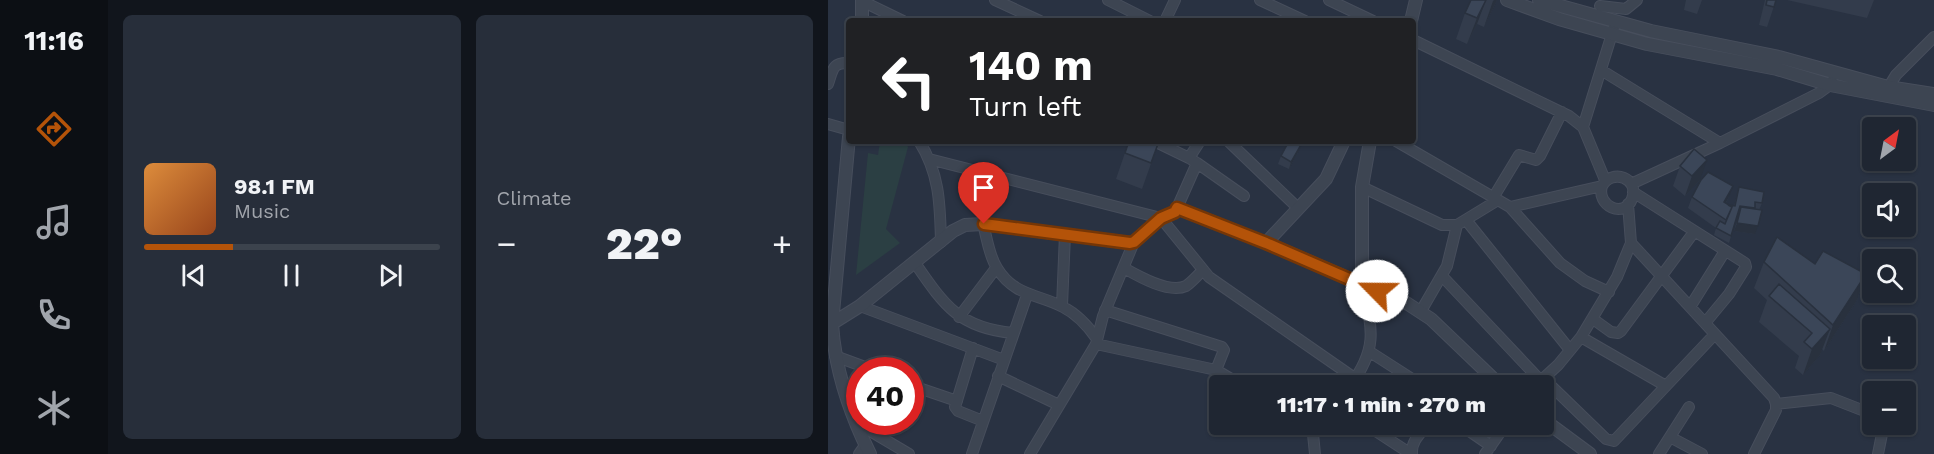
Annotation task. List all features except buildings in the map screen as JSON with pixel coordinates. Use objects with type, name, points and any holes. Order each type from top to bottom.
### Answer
[{"type":"street","points":[[995,0],[1034,18]]},
{"type":"street","points":[[1108,0],[1144,18]]},
{"type":"street","points":[[1167,18],[1175,0]]},
{"type":"street","points":[[1260,0],[1299,18]]},
{"type":"street","points":[[1329,0],[1367,18]]},
{"type":"street","points":[[1412,18],[1416,0]]},
{"type":"street","points":[[1507,0],[1598,13],[1626,9],[1637,0]]},
{"type":"street","points":[[1539,0],[1560,9]]},
{"type":"street","points":[[862,18],[862,1],[897,18]]},
{"type":"street","points":[[1598,13],[1614,28],[1658,46],[1833,79],[1934,105]]},
{"type":"street","points":[[1583,127],[1614,28]]},
{"type":"street","points":[[1886,92],[1934,37]]},
{"type":"street","points":[[1416,41],[1562,112],[1583,127],[1603,183],[1600,195],[1606,204],[1615,209],[1628,204]]},
{"type":"street","points":[[829,78],[836,64],[846,63]]},
{"type":"street","points":[[1601,70],[1720,143]]},
{"type":"street","points":[[1547,375],[1581,337],[1609,292],[1631,243],[1628,204],[1632,188],[1820,93],[1833,79]]},
{"type":"street","points":[[1886,92],[1934,94]]},
{"type":"street","points":[[1362,188],[1442,225],[1461,223],[1495,199],[1519,155],[1536,160],[1540,156],[1562,112]]},
{"type":"street","points":[[828,124],[846,129]]},
{"type":"street","points":[[848,144],[830,325],[835,356],[849,408],[869,445],[909,454]]},
{"type":"street","points":[[921,144],[929,159],[939,194],[941,242]]},
{"type":"street","points":[[1160,144],[1193,160],[1244,196]]},
{"type":"street","points":[[1030,454],[1096,341],[1134,242],[1161,218],[1175,212],[1199,144]]},
{"type":"street","points":[[1231,144],[1298,208]]},
{"type":"street","points":[[1266,243],[1326,179],[1343,144]]},
{"type":"street","points":[[1356,375],[1370,352],[1373,335],[1362,285],[1362,188],[1369,144]]},
{"type":"street","points":[[1401,144],[1510,207],[1560,263],[1609,292]]},
{"type":"street","points":[[929,159],[1161,218],[1203,270],[1219,284],[1342,375]]},
{"type":"street","points":[[1510,207],[1603,183],[1614,176],[1620,176],[1632,188],[1746,267],[1729,294],[1705,323]]},
{"type":"street","points":[[1177,208],[1266,243],[1421,311],[1489,375]]},
{"type":"street","points":[[1421,311],[1451,257],[1461,223]]},
{"type":"street","points":[[1461,223],[1570,350]]},
{"type":"street","points":[[830,325],[860,306],[953,231],[965,225],[984,224],[1134,242]]},
{"type":"street","points":[[984,224],[996,268],[1006,279],[1027,295],[1062,306],[1074,314],[1090,329],[1096,341],[1216,370],[1224,375]]},
{"type":"street","points":[[1593,319],[1611,332],[1618,333],[1694,232]]},
{"type":"street","points":[[1062,306],[1065,234]]},
{"type":"street","points":[[1631,243],[1774,398],[1776,410],[1755,454]]},
{"type":"street","points":[[1690,307],[1725,251]]},
{"type":"street","points":[[915,263],[939,298],[959,317],[973,325],[993,331],[1013,333]]},
{"type":"street","points":[[959,317],[996,268]]},
{"type":"street","points":[[1124,268],[1148,281],[1180,288],[1187,285],[1203,270]]},
{"type":"street","points":[[1442,276],[1534,375]]},
{"type":"street","points":[[972,454],[1027,295]]},
{"type":"street","points":[[860,306],[1004,360]]},
{"type":"street","points":[[1106,310],[1222,347],[1224,350],[1216,370]]},
{"type":"street","points":[[1554,393],[1606,439],[1614,441],[1715,334]]},
{"type":"street","points":[[1581,337],[1666,386]]},
{"type":"street","points":[[973,348],[955,406],[958,411],[983,421]]},
{"type":"street","points":[[1370,352],[1406,375]]},
{"type":"street","points":[[835,356],[846,360]]},
{"type":"street","points":[[998,376],[1059,405]]},
{"type":"street","points":[[924,390],[957,401]]},
{"type":"street","points":[[1776,404],[1831,398],[1862,410]]},
{"type":"street","points":[[1659,454],[1689,407]]},
{"type":"street","points":[[1554,427],[1590,454]]},
{"type":"street","points":[[1313,435],[1315,454]]},
{"type":"street","points":[[1382,435],[1412,454]]},
{"type":"street","points":[[1412,454],[1411,447],[1419,435]]},
{"type":"street","points":[[1471,435],[1488,450],[1498,435]]},
{"type":"street","points":[[1878,454],[1882,435]]},
{"type":"street","points":[[1670,437],[1702,454]]},
{"type":"green space","points":[[880,144],[906,144],[908,147],[886,229],[900,243],[856,275],[868,153],[878,155]]},
{"type":"route","points":[[984,224],[1130,243],[1161,218],[1175,212],[1177,208],[1377,291]]}]
